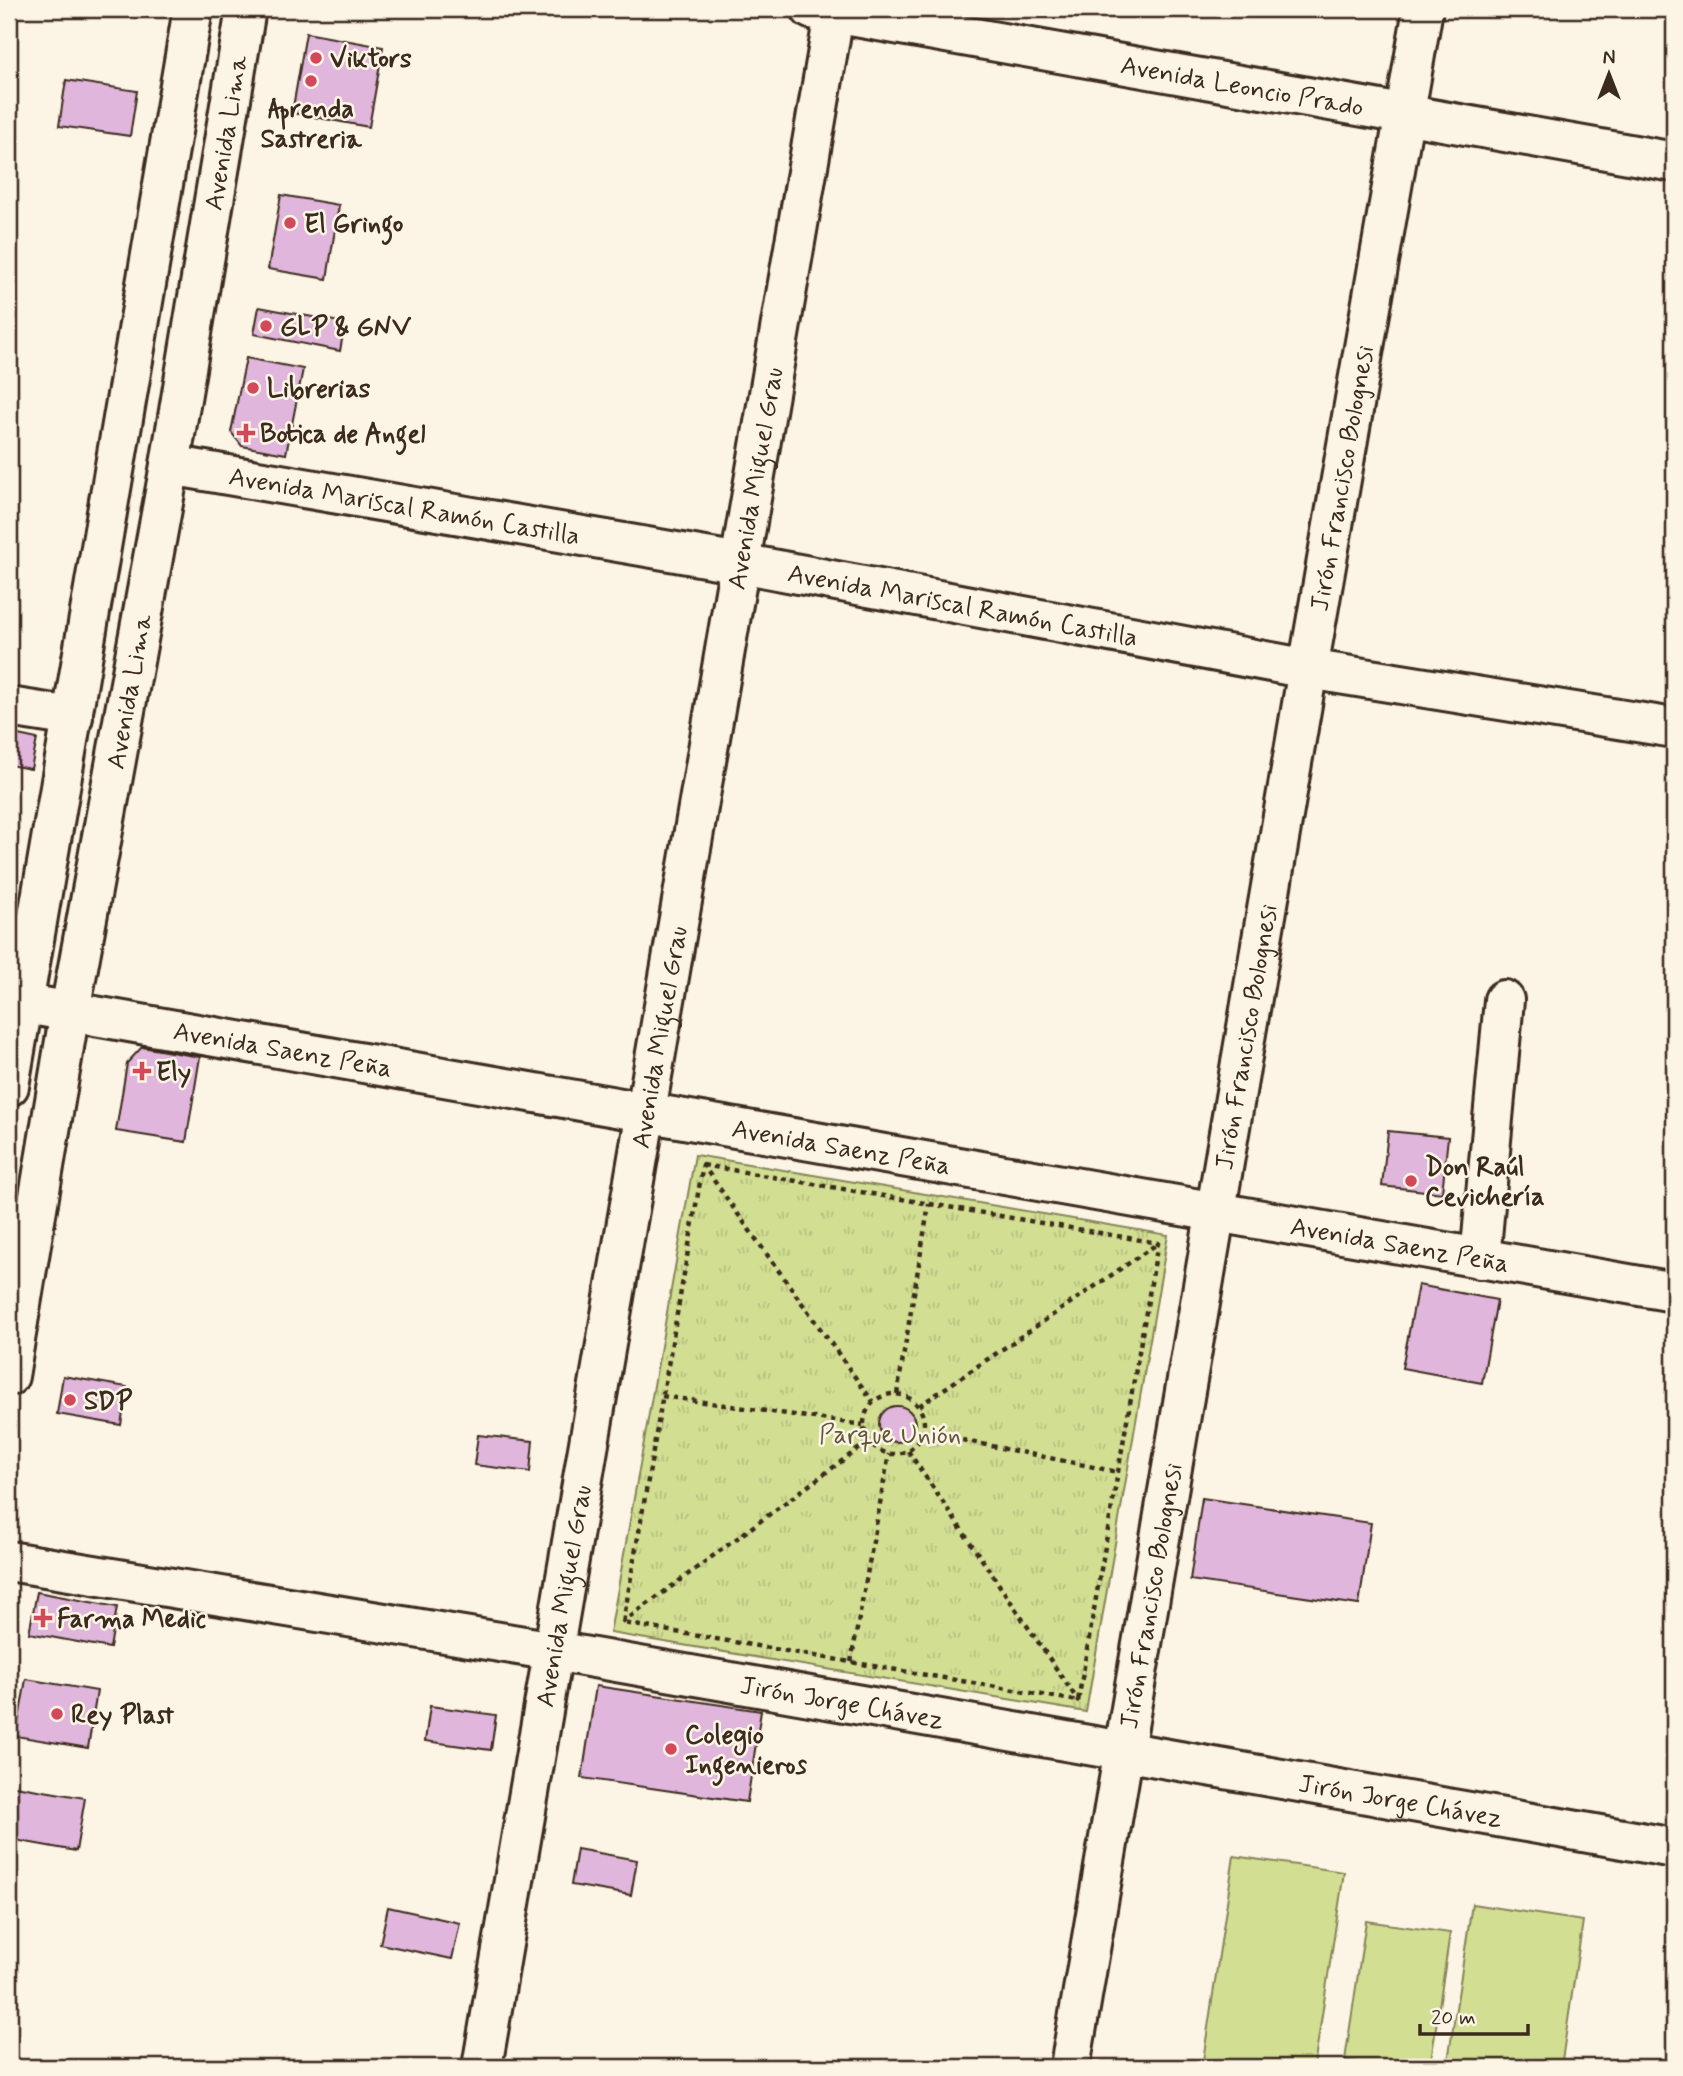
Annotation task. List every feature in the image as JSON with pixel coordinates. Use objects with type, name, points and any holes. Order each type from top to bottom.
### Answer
[{"type":"street","name":"Avenida Lima","points":[[9,1086],[15,1002],[73,718],[193,9]]},
{"type":"street","name":"Avenida Lima","points":[[9,1376],[70,1011],[170,465],[246,9]]},
{"type":"street","name":"Jirón Francisco Bolognesi","points":[[1070,2067],[1423,9]]},
{"type":"street","name":"Avenida Leoncio Prado","points":[[826,10],[1674,162]]},
{"type":"street","name":"Avenida Miguel Grau","points":[[482,2067],[740,563],[826,10]]},
{"type":"street","name":"Avenida Mariscal Ramón Castilla","points":[[170,465],[740,563],[1308,669],[1674,727]]},
{"type":"street","points":[[9,707],[73,718]]},
{"type":"street","points":[[1480,1259],[1504,1000]]},
{"type":"street","name":"Avenida Saenz Peña","points":[[15,1002],[1674,1292]]},
{"type":"street","name":"Jirón Jorge Chávez","points":[[9,1561],[554,1651],[1674,1848]]},
{"type":"path","points":[[693,1156],[702,1164],[873,1402]]},
{"type":"path","points":[[702,1164],[1158,1243]]},
{"type":"path","points":[[623,1623],[702,1164]]},
{"type":"path","points":[[897,1394],[929,1204]]},
{"type":"path","points":[[919,1406],[1158,1243]]},
{"type":"path","points":[[1078,1702],[1158,1243]]},
{"type":"path","points":[[887,1394],[897,1394],[907,1396],[919,1406],[925,1419],[923,1432],[916,1446],[898,1454],[889,1454],[879,1451],[869,1441],[863,1425],[864,1415],[873,1402],[887,1394]]},
{"type":"path","points":[[662,1396],[863,1425]]},
{"type":"path","points":[[923,1432],[1118,1472]]},
{"type":"path","points":[[611,1628],[623,1623],[869,1441]]},
{"type":"path","points":[[908,1451],[1078,1702],[1124,1752]]},
{"type":"path","points":[[852,1662],[889,1454]]},
{"type":"path","points":[[623,1623],[1078,1702]]},
{"type":"green space","name":"Parque Unión","points":[[695,1155],[1168,1235],[1086,1712],[610,1633]]},
{"type":"green space","points":[[1234,1856],[1344,1872],[1314,2067],[1202,2067]]},
{"type":"green space","points":[[1472,1904],[1583,1921],[1561,2067],[1447,2067]]},
{"type":"green space","points":[[1366,1921],[1450,1933],[1430,2067],[1392,2067],[1345,2060]]},
{"type":"building","points":[[306,33],[383,47],[369,127],[292,113]]},
{"type":"building","points":[[66,80],[137,91],[130,136],[59,126]]},
{"type":"building","points":[[281,195],[339,205],[327,279],[268,269]]},
{"type":"building","points":[[259,307],[345,323],[340,351],[254,334]]},
{"type":"building","points":[[246,358],[303,369],[286,454],[242,446],[231,432]]},
{"type":"building","points":[[9,733],[37,739],[31,769],[9,765]]},
{"type":"building","points":[[142,1047],[200,1057],[186,1142],[116,1131],[127,1063]]},
{"type":"building","points":[[1388,1131],[1448,1137],[1442,1193],[1382,1186]]},
{"type":"building","points":[[1418,1285],[1497,1300],[1482,1383],[1402,1368]]},
{"type":"building","points":[[63,1376],[127,1387],[121,1425],[57,1414]]},
{"type":"building","points":[[897,1406],[910,1411],[915,1424],[910,1437],[897,1442],[884,1437],[879,1424],[884,1411]]},
{"type":"building","points":[[478,1435],[533,1441],[530,1472],[474,1465]]},
{"type":"building","points":[[1202,1498],[1371,1523],[1359,1605],[1190,1580]]},
{"type":"building","points":[[37,1592],[117,1607],[110,1648],[29,1633]]},
{"type":"building","name":"Rey Plast","points":[[26,1679],[97,1691],[88,1748],[16,1736]]},
{"type":"building","name":"Colegio Ingenieros","points":[[596,1686],[761,1711],[747,1802],[582,1778]]},
{"type":"building","points":[[430,1706],[496,1715],[491,1750],[425,1741]]},
{"type":"building","points":[[9,1785],[85,1798],[76,1851],[9,1839]]},
{"type":"building","points":[[577,1849],[637,1860],[631,1895],[571,1885]]},
{"type":"building","points":[[388,1907],[460,1923],[452,1959],[380,1944]]},
{"type":"place","name":"Viktors","points":[[316,58]]},
{"type":"place","name":"Aprenda Sastreria","points":[[311,81]]},
{"type":"place","name":"El Gringo","points":[[290,223]]},
{"type":"place","name":"GLP & GNV","points":[[266,326]]},
{"type":"place","name":"Librerias","points":[[253,388]]},
{"type":"place","name":"Botica de Angel","points":[[246,433]]},
{"type":"place","name":"Ely","points":[[142,1071]]},
{"type":"place","name":"Don Raúl Cevichería","points":[[1411,1181]]},
{"type":"place","name":"SDP","points":[[70,1400]]},
{"type":"place","name":"Farma Medic","points":[[43,1618]]},
{"type":"place","name":"Rey Plast","points":[[57,1714]]},
{"type":"place","name":"Colegio Ingenieros","points":[[671,1749]]}]
